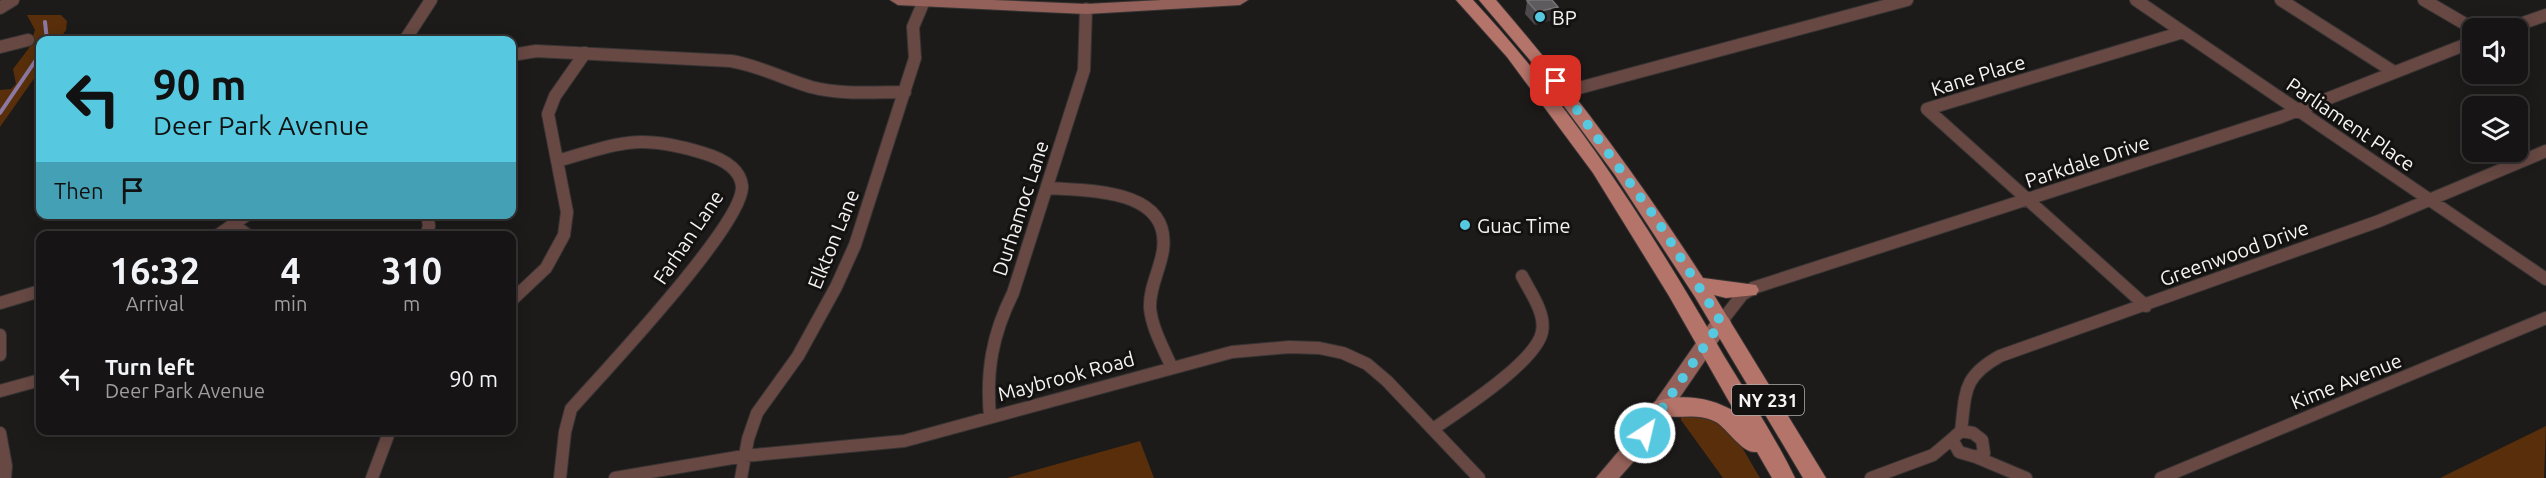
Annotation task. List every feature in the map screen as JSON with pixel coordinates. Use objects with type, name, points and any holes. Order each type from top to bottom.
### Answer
[{"type":"main road","points":[[1450,0],[1482,6]]},
{"type":"main road","name":"NY 231","points":[[1464,0],[1482,6],[1564,92],[1647,205],[1698,284],[1815,478]]},
{"type":"main road","name":"NY 231","points":[[1482,6],[1601,172],[1652,250],[1783,476]]},
{"type":"main road","points":[[1698,284],[1726,290],[1749,290]]},
{"type":"main road","points":[[1662,408],[1699,406],[1724,414],[1738,426],[1783,476]]},
{"type":"street","points":[[0,8],[13,0]]},
{"type":"street","points":[[408,36],[431,0]]},
{"type":"street","points":[[898,0],[1086,9],[1106,4],[1240,0]]},
{"type":"street","points":[[1564,92],[1907,0]]},
{"type":"street","name":"Parliament Place","points":[[2136,0],[2546,279]]},
{"type":"street","points":[[2281,0],[2394,72]]},
{"type":"street","points":[[2424,0],[2462,22]]},
{"type":"street","name":"Elkton Lane","points":[[741,478],[744,456],[757,414],[798,356],[841,277],[866,216],[915,58],[913,27],[933,1]]},
{"type":"street","name":"Durhamoc Lane","points":[[990,417],[986,382],[988,353],[998,323],[1013,293],[1084,70],[1086,9]]},
{"type":"street","points":[[2528,21],[2546,15]]},
{"type":"street","name":"Kane Place","points":[[2146,306],[1928,109],[2183,32]]},
{"type":"street","points":[[0,47],[28,40]]},
{"type":"street","name":"Parkdale Drive","points":[[1721,322],[1738,299],[1749,290],[2297,110],[2462,46]]},
{"type":"street","points":[[516,54],[536,51],[731,60],[755,65],[812,87],[841,91],[905,92]]},
{"type":"street","points":[[516,296],[546,268],[564,235],[567,212],[549,114],[555,96],[585,53]]},
{"type":"street","name":"Farhan Lane","points":[[557,161],[616,144],[642,140],[667,142],[720,158],[737,172],[742,187],[738,204],[688,277],[571,409],[565,432],[560,478]]},
{"type":"street","name":"Greenwood Drive","points":[[1957,435],[1964,411],[1964,393],[1970,375],[1984,364],[2000,356],[2146,306],[2430,200],[2546,151]]},
{"type":"street","points":[[1047,188],[1115,194],[1133,199],[1149,209],[1158,221],[1163,234],[1150,303],[1152,317],[1172,368]]},
{"type":"street","points":[[225,231],[242,219]]},
{"type":"street","points":[[234,225],[242,231]]},
{"type":"street","points":[[1433,429],[1476,400],[1533,351],[1542,334],[1540,314],[1522,276]]},
{"type":"street","points":[[0,303],[36,292]]},
{"type":"street","name":"Kime Avenue","points":[[2161,478],[2546,318]]},
{"type":"street","points":[[1607,478],[1636,445],[1721,322]]},
{"type":"street","points":[[0,335],[0,355]]},
{"type":"street","name":"Maybrook Road","points":[[615,478],[744,456],[904,441],[1172,368],[1256,349],[1319,348],[1343,353],[1374,369],[1479,478]]},
{"type":"street","points":[[0,391],[36,381]]},
{"type":"street","points":[[1964,411],[1978,436],[1976,453]]},
{"type":"street","points":[[0,433],[4,471]]},
{"type":"street","points":[[372,478],[388,435]]},
{"type":"street","points":[[1933,455],[1957,435],[1978,436]]},
{"type":"street","points":[[1957,435],[1955,447],[1976,453],[2026,478]]},
{"type":"street","points":[[1871,478],[1933,455],[1976,453]]},
{"type":"shaded area","points":[[27,15],[61,15],[67,21],[66,30],[62,36],[36,36],[36,76],[0,127],[0,90],[11,89],[16,84],[13,69],[29,48],[35,30]]},
{"type":"shaded area","points":[[1694,412],[1729,425],[1760,478],[1723,478],[1681,420],[1681,415]]},
{"type":"shaded area","points":[[2546,426],[2544,478],[2440,478]]},
{"type":"shaded area","points":[[1140,441],[1154,478],[1007,478]]},
{"type":"building","points":[[1552,0],[1558,7],[1537,12],[1527,1]]},
{"type":"waterway","points":[[45,22],[47,36]]},
{"type":"waterway","points":[[0,113],[36,60]]},
{"type":"place","name":"BP","points":[[1540,17]]},
{"type":"place","name":"Guac Time","points":[[1465,225]]},
{"type":"route","points":[[1556,81],[1642,198],[1721,322],[1645,433]]}]
